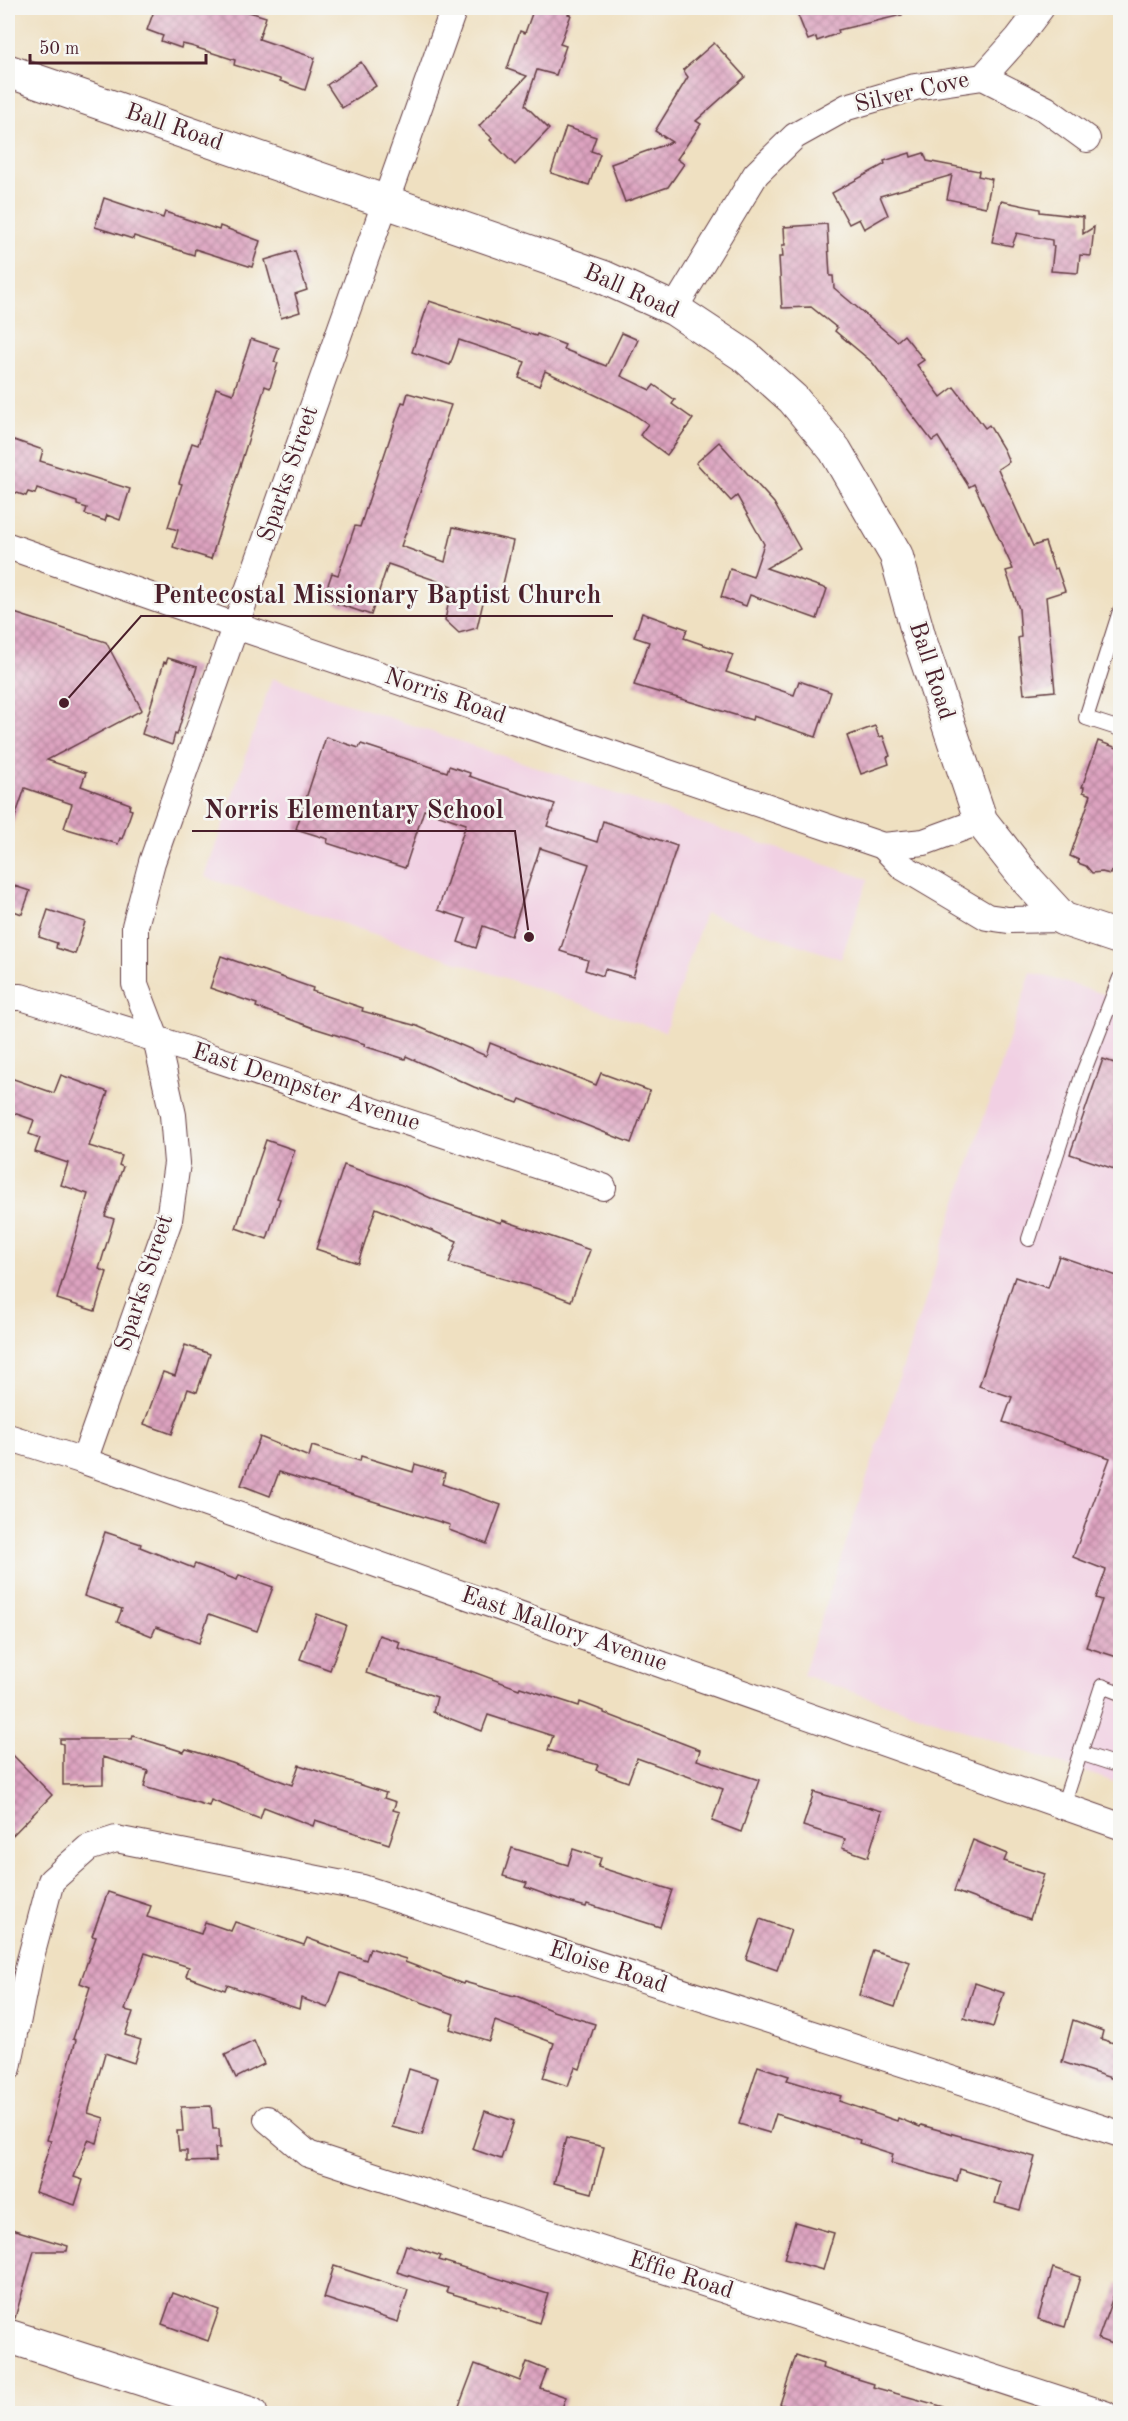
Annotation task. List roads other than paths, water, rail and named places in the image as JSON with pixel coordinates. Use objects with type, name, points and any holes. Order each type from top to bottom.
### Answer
[{"type":"main road","name":"Ball Road","points":[[8,71],[603,277],[674,309],[745,356],[793,399],[836,450],[896,555],[920,640],[981,821]]},
{"type":"main road","name":"Norris Road","points":[[981,821],[1029,882],[1064,919],[1120,938]]},
{"type":"main road","points":[[8,2336],[250,2414]]},
{"type":"street","name":"Sparks Street","points":[[84,1461],[169,1220],[177,1163],[173,1115],[156,1039],[135,984],[135,926],[152,862],[454,8]]},
{"type":"street","points":[[982,76],[1018,38],[1041,8]]},
{"type":"street","name":"Silver Cove","points":[[674,309],[756,174],[795,136],[847,107],[915,87],[982,76],[1046,109],[1087,139]]},
{"type":"street","name":"Norris Road","points":[[8,546],[883,846],[924,842],[981,821]]},
{"type":"street","name":"Norris Road","points":[[883,846],[903,867],[987,917],[1008,920],[1064,919]]},
{"type":"street","name":"East Dempster Avenue","points":[[8,997],[21,997],[156,1039],[603,1187]]},
{"type":"street","name":"East Mallory Avenue","points":[[8,1437],[84,1461],[1120,1826]]},
{"type":"street","name":"Eloise Road","points":[[8,2068],[29,1964],[51,1881],[88,1848],[116,1839],[363,1888],[1120,2134]]},
{"type":"street","name":"Effie Road","points":[[267,2119],[308,2154],[1105,2414]]},
{"type":"lane","points":[[1120,611],[1086,718],[1120,729]]},
{"type":"lane","points":[[1029,1239],[1083,1073],[1120,978]]},
{"type":"lane","points":[[1063,1806],[1102,1686],[1120,1693]]},
{"type":"lane","points":[[1080,1753],[1120,1766]]},
{"type":"place","name":"Pentecostal Missionary Baptist Church","points":[[64,703]]},
{"type":"place","name":"Norris Elementary School","points":[[529,937]]}]
